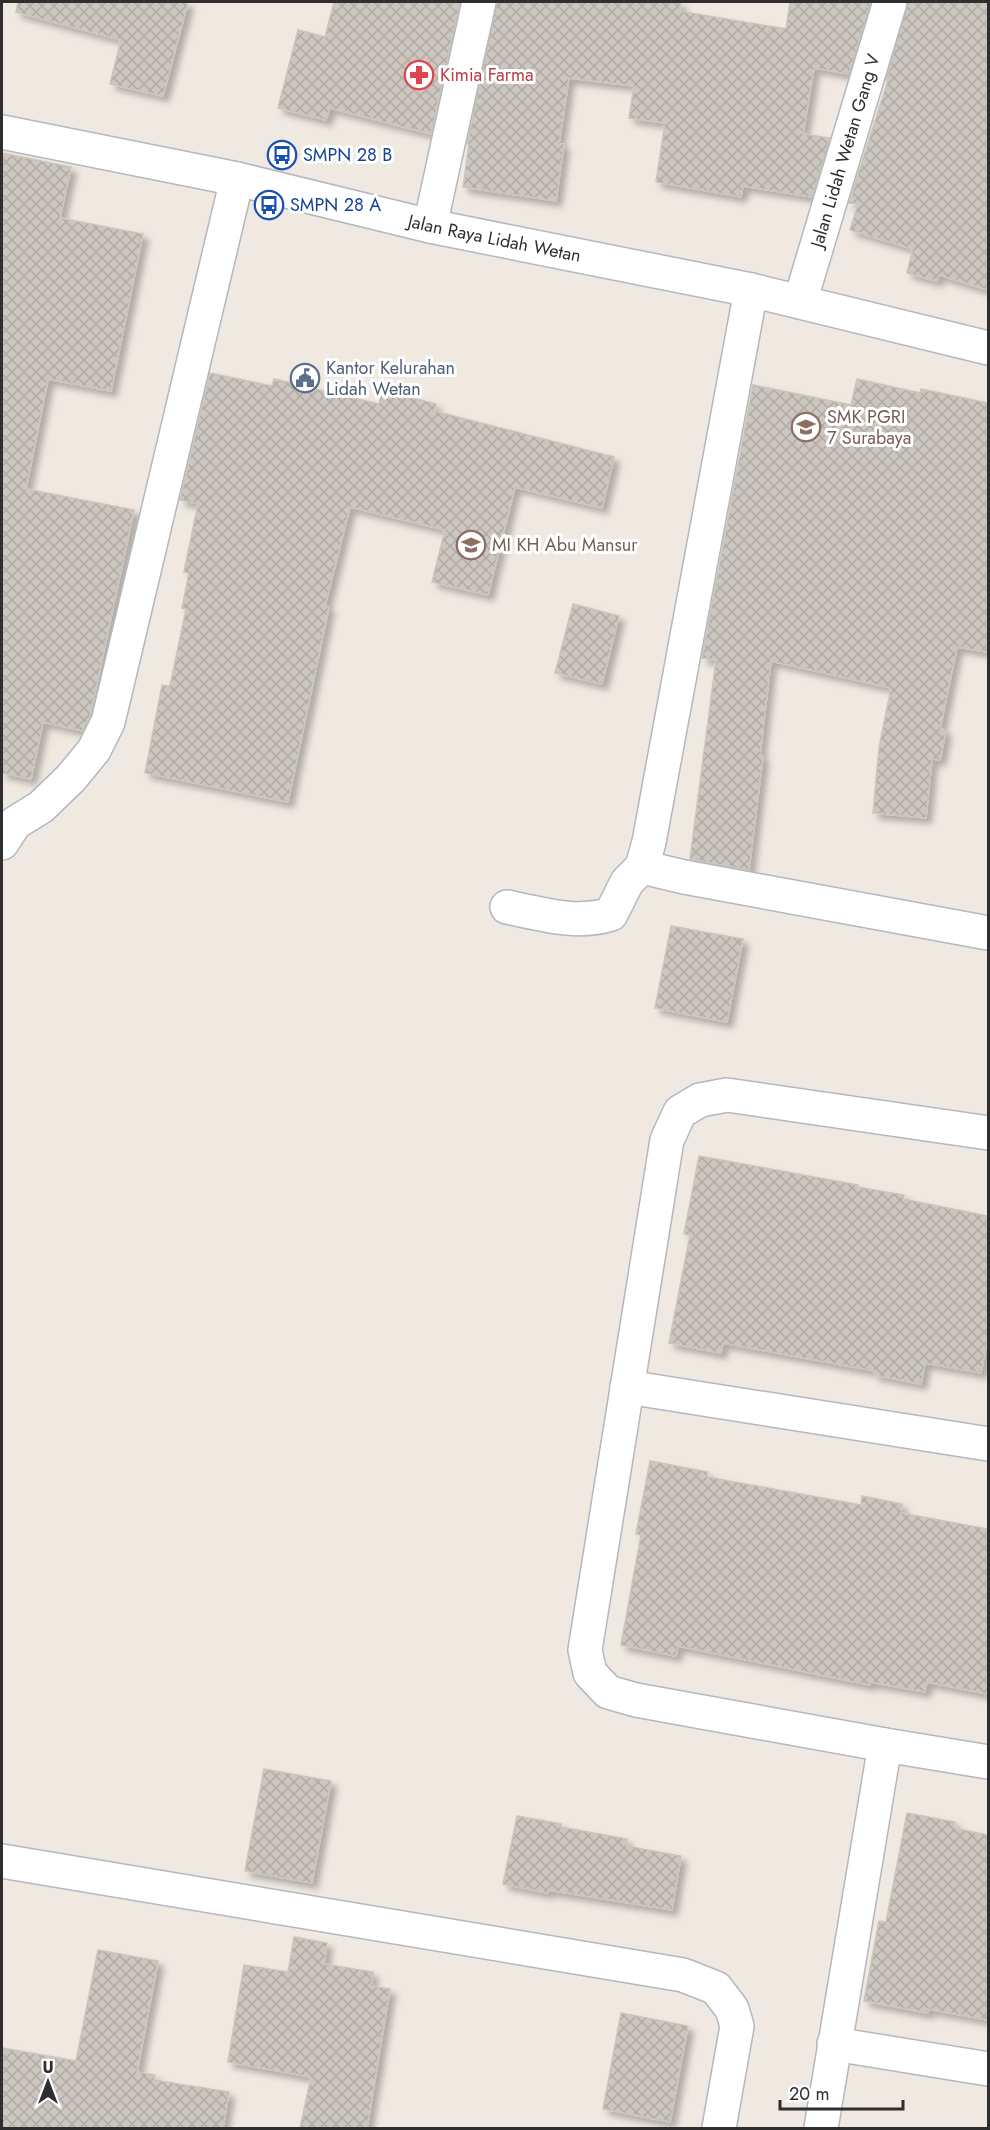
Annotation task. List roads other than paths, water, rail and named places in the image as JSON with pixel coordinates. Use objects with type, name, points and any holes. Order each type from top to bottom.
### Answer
[{"type":"street","points":[[430,226],[479,2]]},
{"type":"street","name":"Jalan Lidah Wetan Gang V","points":[[800,302],[890,2]]},
{"type":"street","name":"Jalan Raya Lidah Wetan","points":[[2,132],[237,179],[430,226],[751,290],[988,348]]},
{"type":"street","points":[[2,843],[15,823],[41,807],[71,778],[93,750],[108,722],[237,179]]},
{"type":"street","points":[[507,907],[564,919],[600,918],[611,914],[627,882],[642,867],[651,830],[751,290]]},
{"type":"street","points":[[642,867],[684,877],[988,933]]},
{"type":"street","points":[[988,1132],[727,1095],[700,1100],[680,1112],[667,1140],[585,1650],[590,1673],[608,1692],[636,1700],[988,1762]]},
{"type":"street","points":[[627,1387],[988,1444]]},
{"type":"street","points":[[821,2128],[885,1745]]},
{"type":"street","points":[[2,1861],[683,1975],[716,1988],[732,2009],[737,2026],[719,2128]]},
{"type":"street","points":[[834,2044],[988,2069]]},
{"type":"place","name":"Kimia Farma","points":[[419,75]]},
{"type":"place","name":"SMPN 28 B","points":[[282,155]]},
{"type":"place","name":"SMPN 28 A","points":[[269,205]]},
{"type":"place","name":"Kantor Kelurahan Lidah Wetan","points":[[305,378]]},
{"type":"place","name":"SMK PGRI 7 Surabaya","points":[[806,427]]},
{"type":"place","name":"MI KH Abu Mansur","points":[[471,545]]}]
